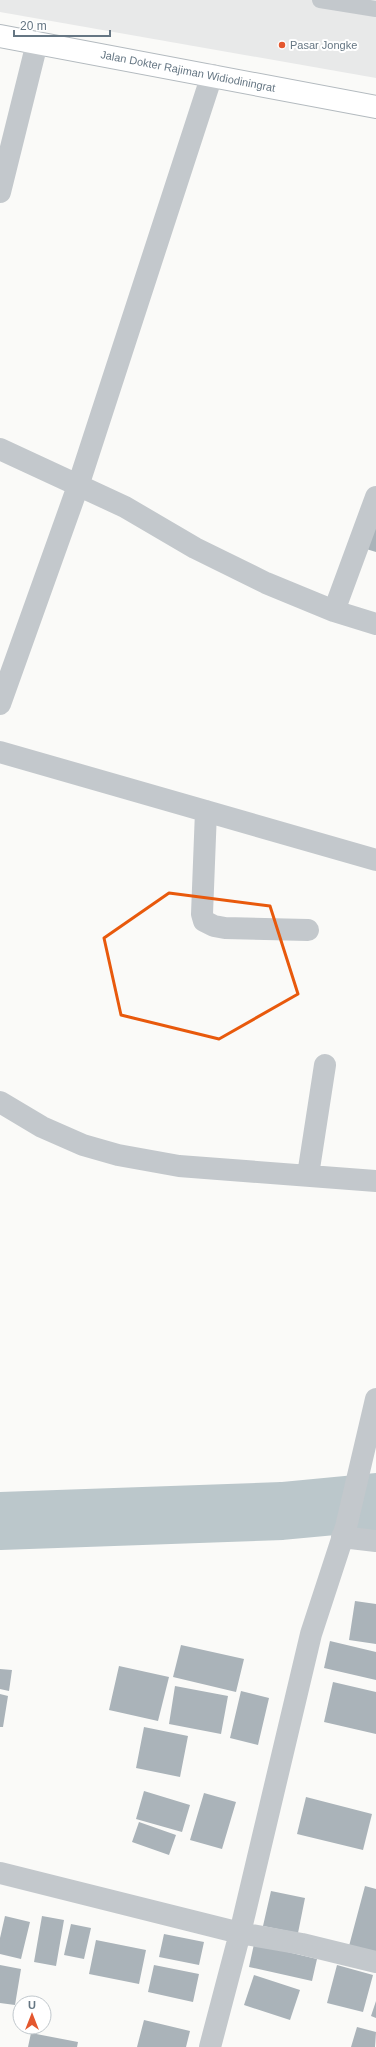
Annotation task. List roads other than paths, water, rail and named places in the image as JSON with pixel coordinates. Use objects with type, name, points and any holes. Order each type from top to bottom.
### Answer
[{"type":"main road","name":"Jalan Dokter Rajiman Widiodiningrat","points":[[0,36],[376,106]]},
{"type":"street","points":[[0,192],[37,43]]},
{"type":"street","points":[[0,704],[78,486],[212,75]]},
{"type":"street","points":[[0,449],[126,507],[195,548],[266,583],[334,611],[376,624]]},
{"type":"street","points":[[334,611],[376,497]]},
{"type":"street","points":[[0,752],[376,860]]},
{"type":"street","points":[[206,811],[202,914],[204,921],[214,926],[225,928],[308,930]]},
{"type":"street","points":[[308,1175],[325,1065]]},
{"type":"street","points":[[0,1102],[56,1133],[83,1145],[118,1154],[179,1166],[376,1180]]},
{"type":"street","points":[[210,2047],[240,1933],[309,1642],[344,1532],[376,1399]]},
{"type":"street","points":[[344,1532],[376,1541]]},
{"type":"street","points":[[0,1873],[240,1933],[302,1944],[376,1962]]},
{"type":"lane","points":[[320,0],[376,9]]},
{"type":"waterway","points":[[0,1521],[282,1511],[376,1502]]},
{"type":"place","name":"Pasar Jongke","points":[[282,45]]}]
